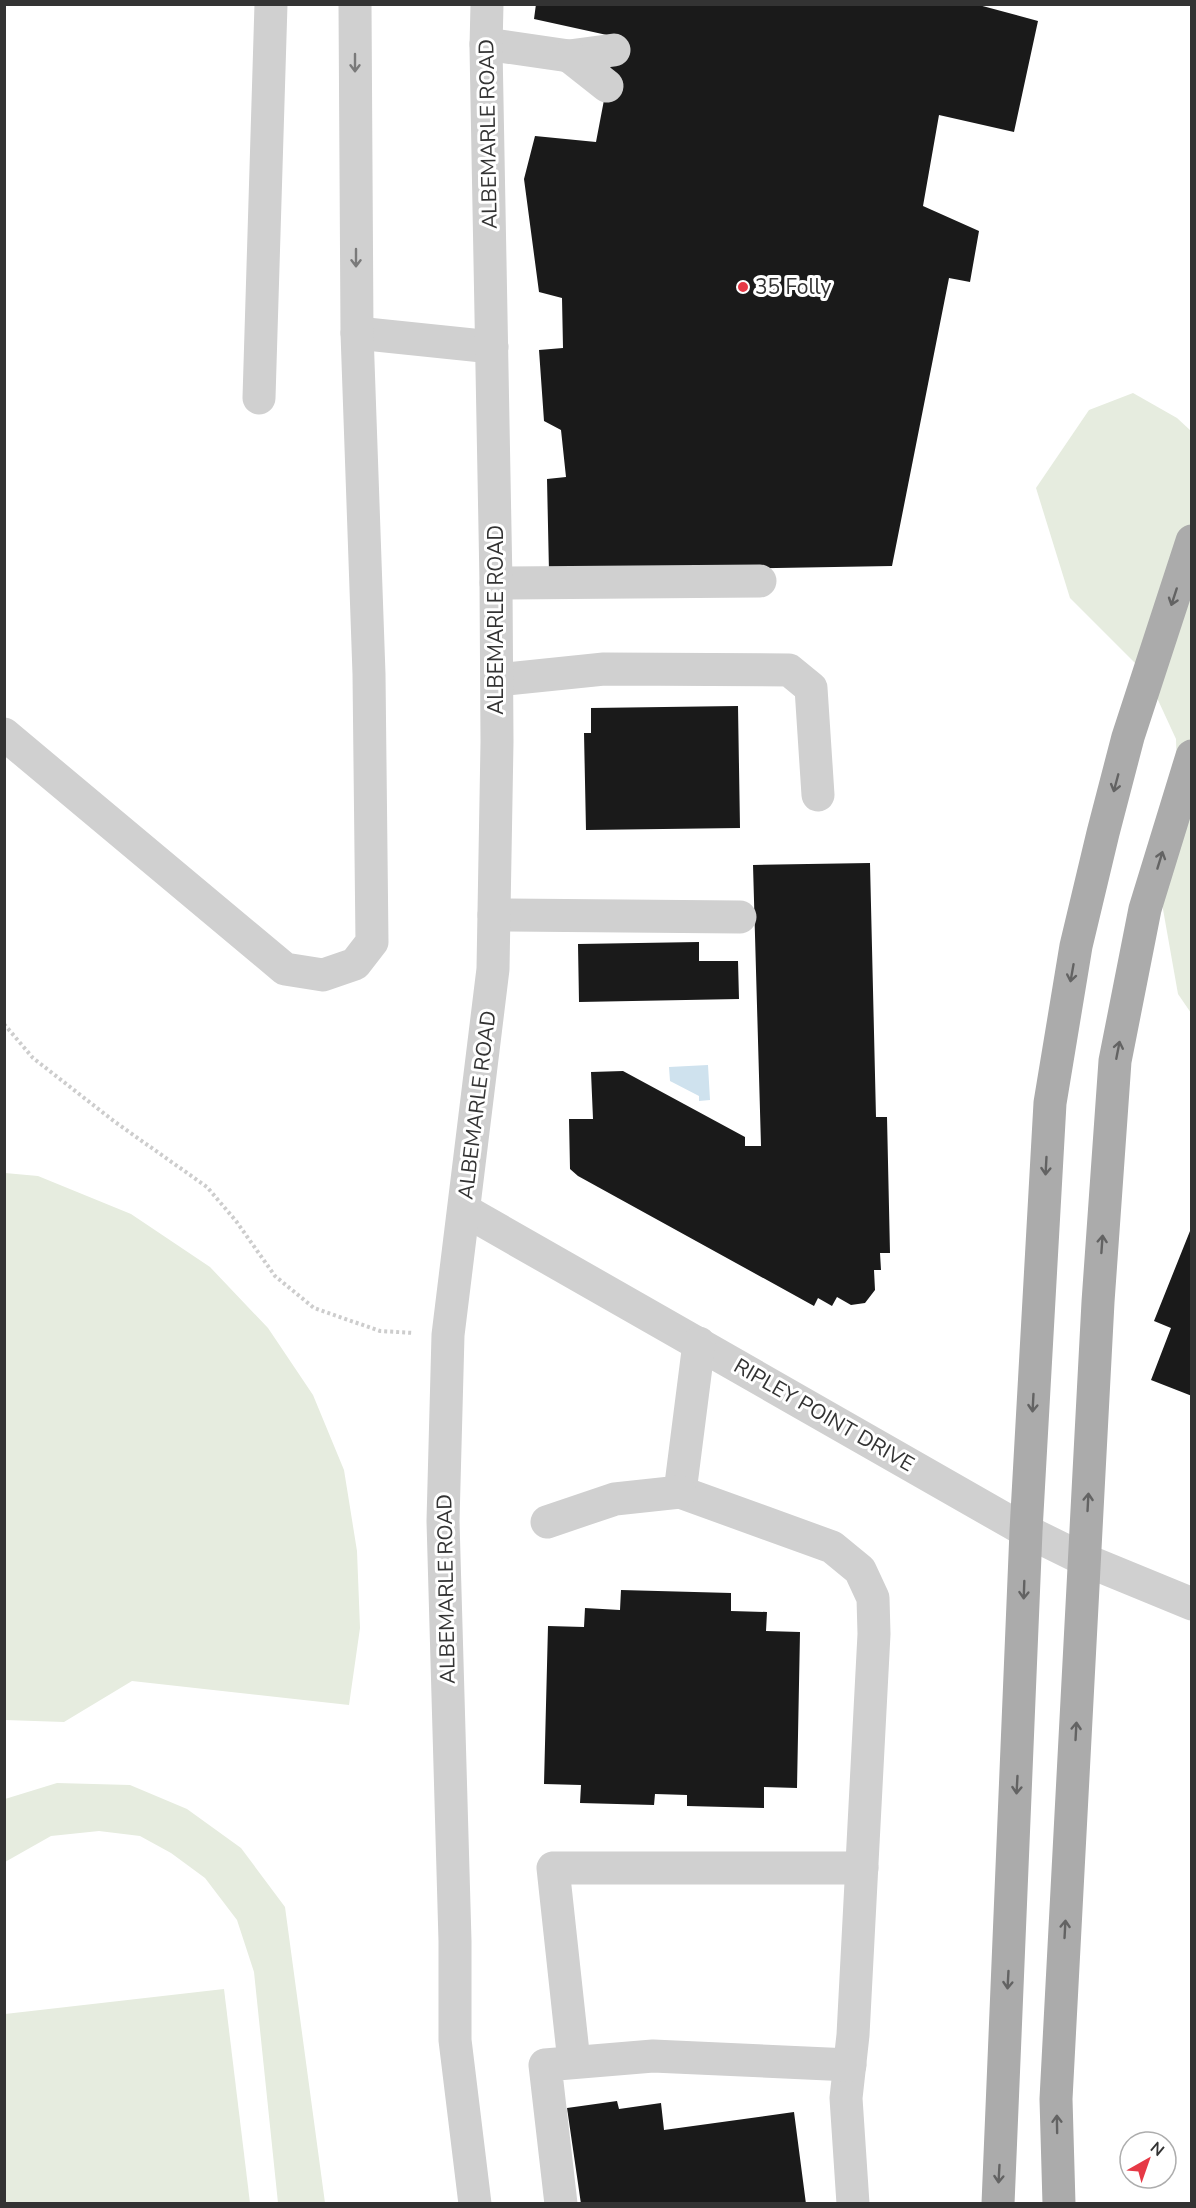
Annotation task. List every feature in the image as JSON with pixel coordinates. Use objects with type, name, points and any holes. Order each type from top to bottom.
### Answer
[{"type":"main road","points":[[998,2204],[1026,1531],[1050,1103],[1076,946],[1128,737],[1191,541]]},
{"type":"main road","points":[[1059,2204],[1056,2099],[1098,1302],[1115,1061],[1145,909],[1191,756]]},
{"type":"street","points":[[259,398],[271,4]]},
{"type":"street","points":[[4,734],[285,969],[323,975],[355,964],[372,942],[369,674],[357,333],[354,4]]},
{"type":"street","name":"ALBEMARLE ROAD","points":[[475,2204],[455,2040],[455,1941],[443,1521],[448,1335],[493,969],[497,680],[487,4]]},
{"type":"street","points":[[486,44],[569,56],[614,50]]},
{"type":"street","points":[[569,56],[607,86]]},
{"type":"street","points":[[357,333],[492,347]]},
{"type":"street","points":[[496,583],[760,581]]},
{"type":"street","points":[[497,680],[604,669],[789,670],[811,688],[818,795]]},
{"type":"street","points":[[494,915],[740,917]]},
{"type":"street","name":"RIPLEY POINT DRIVE","points":[[464,1210],[1026,1531],[1085,1560],[1191,1604]]},
{"type":"street","points":[[680,1492],[699,1343]]},
{"type":"street","points":[[547,1522],[615,1499],[680,1492],[832,1547],[860,1570],[873,1598],[874,1634],[862,1868],[846,2098],[853,2204]]},
{"type":"street","points":[[574,2062],[553,1868],[862,1868]]},
{"type":"street","points":[[561,2204],[545,2065],[652,2056],[850,2066]]},
{"type":"path","points":[[4,1024],[33,1058],[115,1122],[207,1187],[236,1221],[275,1276],[314,1308],[380,1331],[448,1335]]},
{"type":"shaded area","points":[[1133,393],[1177,418],[1191,431],[1191,1013],[1178,994],[1161,898],[1177,773],[1176,739],[1146,674],[1070,598],[1036,488],[1089,410]]},
{"type":"shaded area","points":[[5,1173],[38,1176],[131,1214],[210,1267],[268,1328],[313,1395],[344,1470],[357,1551],[360,1628],[349,1705],[132,1681],[64,1722],[5,1720]]},
{"type":"shaded area","points":[[57,1783],[130,1785],[187,1809],[241,1848],[285,1907],[325,2203],[278,2203],[254,1972],[237,1920],[205,1878],[171,1853],[140,1836],[99,1831],[51,1836],[5,1862],[5,1799]]},
{"type":"shaded area","points":[[224,1989],[250,2203],[5,2203],[5,2014]]},
{"type":"water","points":[[708,1065],[710,1100],[699,1101],[699,1096],[670,1081],[669,1067]]},
{"type":"building","name":"35 Folly","points":[[536,4],[975,4],[1038,21],[1014,132],[939,115],[923,206],[979,231],[970,282],[949,278],[892,566],[549,572],[547,479],[566,477],[561,430],[544,421],[539,350],[563,348],[562,298],[539,292],[524,179],[535,136],[596,142],[616,37],[534,19]]},
{"type":"building","points":[[738,706],[740,828],[586,830],[584,733],[591,733],[591,708]]},
{"type":"building","points":[[870,863],[876,1117],[887,1117],[890,1253],[880,1253],[881,1270],[874,1270],[875,1290],[865,1303],[851,1305],[837,1297],[832,1306],[818,1298],[814,1306],[578,1176],[570,1169],[569,1119],[593,1119],[591,1072],[623,1071],[745,1137],[745,1146],[761,1146],[753,865]]},
{"type":"building","points":[[699,942],[699,961],[738,961],[739,999],[579,1002],[578,944]]},
{"type":"building","points":[[1192,1226],[1192,1396],[1151,1380],[1171,1328],[1154,1321]]},
{"type":"building","points":[[621,1590],[731,1593],[731,1611],[767,1612],[766,1631],[800,1632],[797,1788],[764,1787],[764,1808],[687,1806],[687,1795],[655,1794],[654,1805],[580,1803],[581,1785],[544,1784],[548,1626],[584,1627],[585,1608],[620,1610]]},
{"type":"building","points":[[617,2101],[619,2109],[661,2103],[664,2130],[794,2112],[806,2204],[581,2204],[567,2108]]},
{"type":"place","name":"35 Folly","points":[[743,287]]}]
